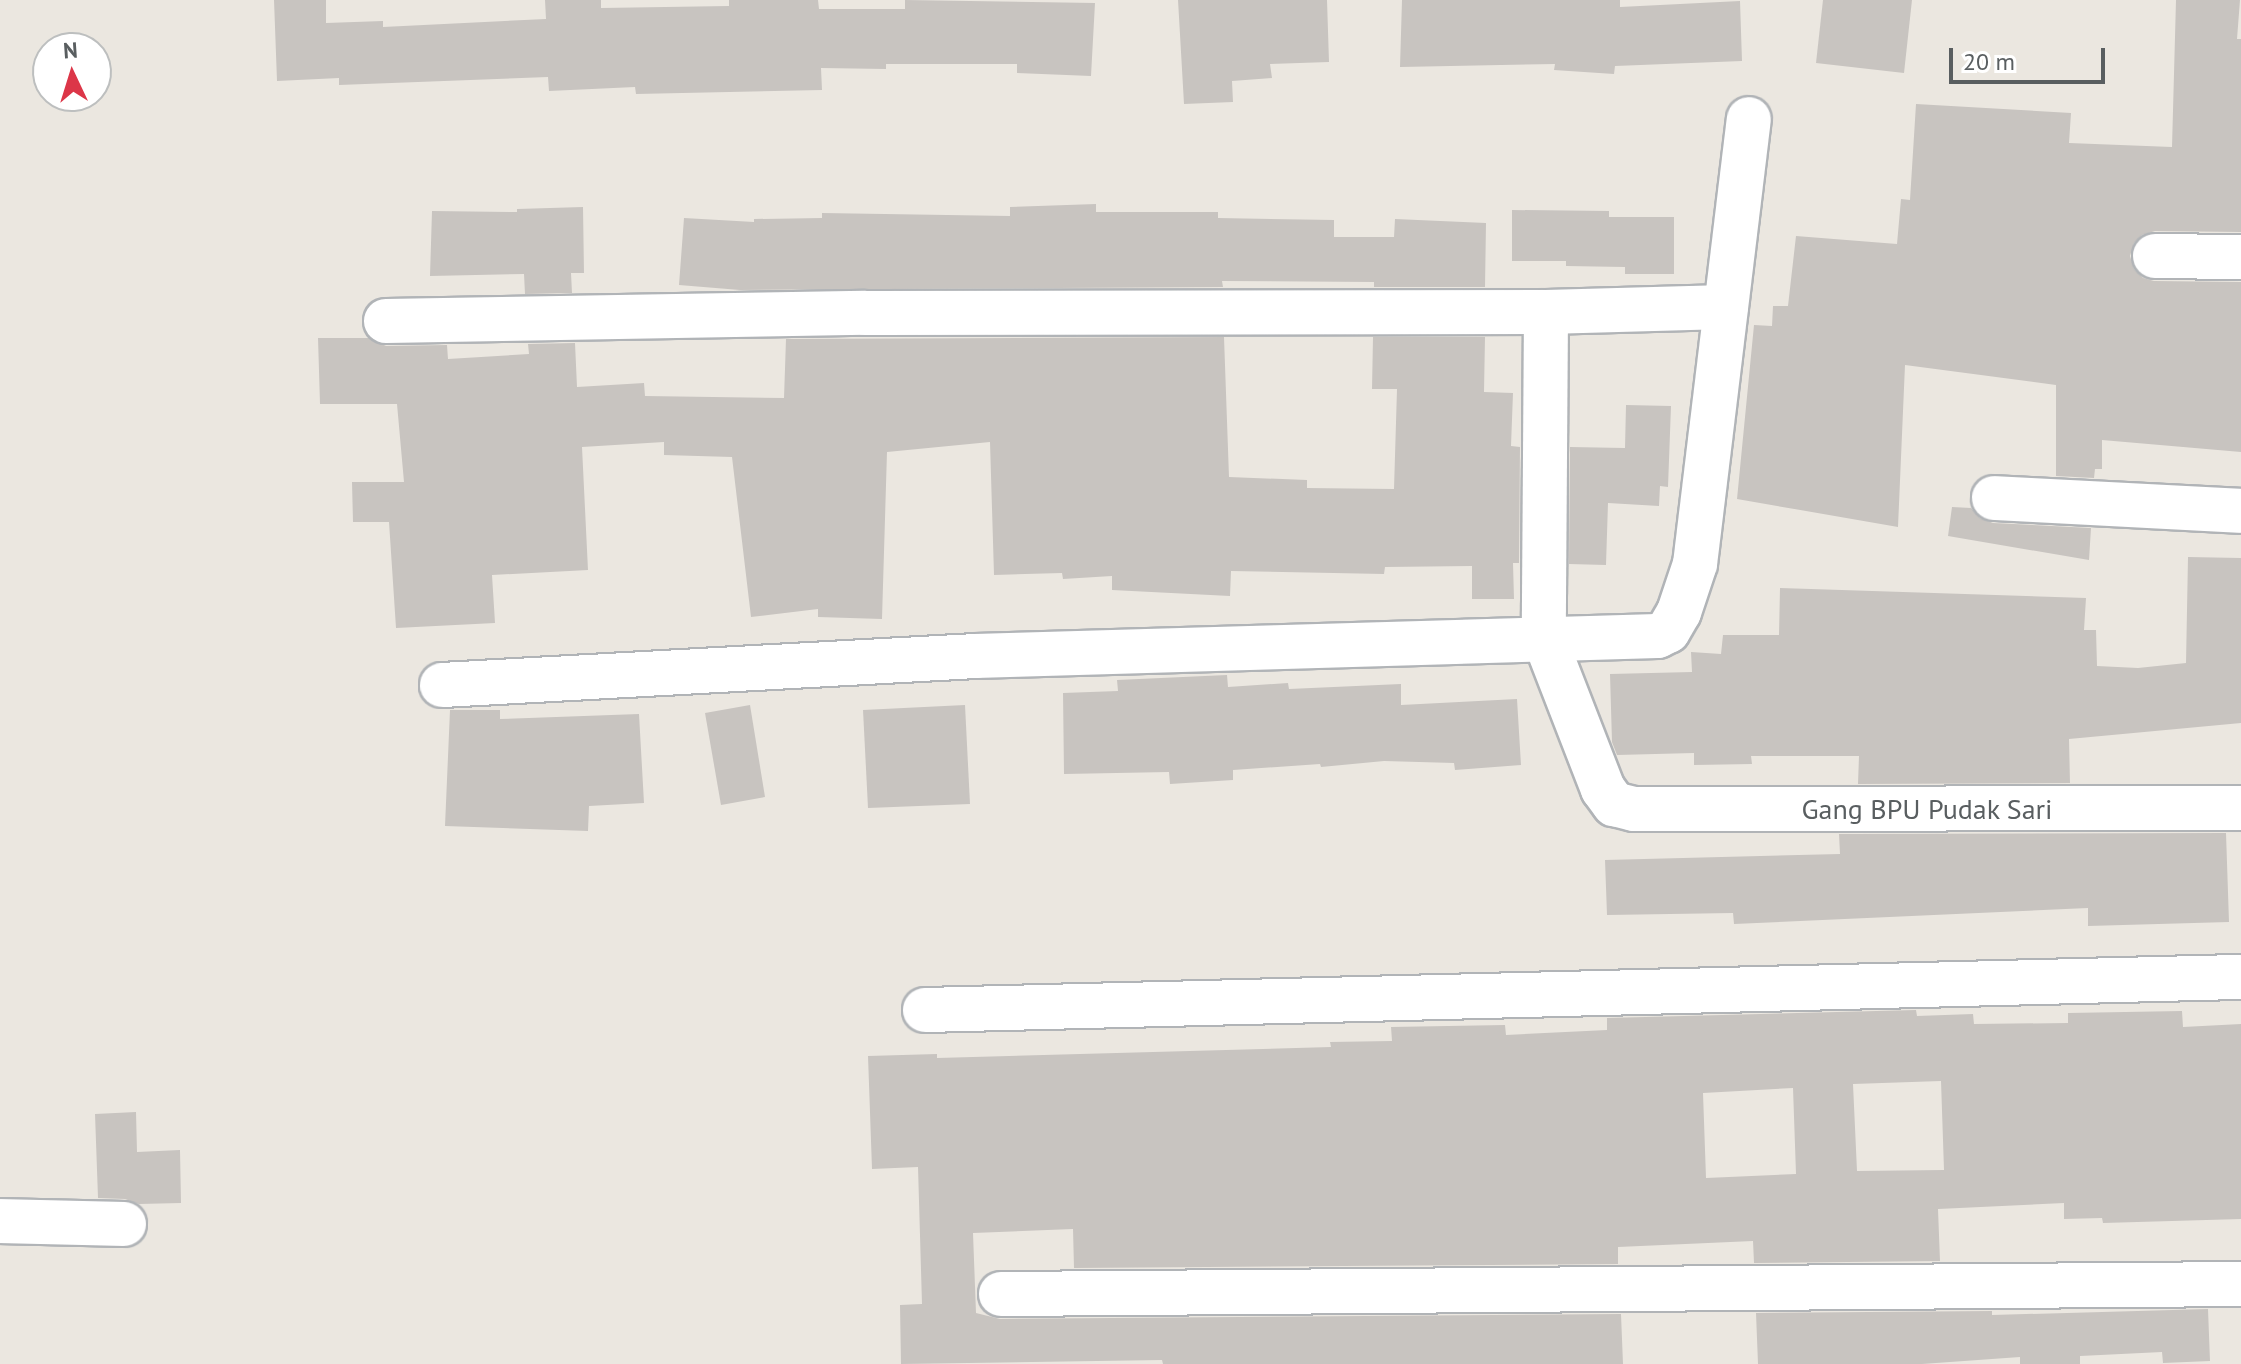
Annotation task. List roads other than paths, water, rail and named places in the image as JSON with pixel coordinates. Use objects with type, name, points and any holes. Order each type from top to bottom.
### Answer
[{"type":"street","points":[[442,685],[975,656],[1544,637],[1652,638],[1668,631],[1679,612],[1695,564],[1749,119]]},
{"type":"street","points":[[2155,256],[2241,257]]},
{"type":"street","points":[[386,321],[865,313],[1546,312],[1726,307]]},
{"type":"street","points":[[1544,637],[1546,312]]},
{"type":"street","points":[[1994,498],[2241,511]]},
{"type":"street","name":"Gang BPU Pudak Sari","points":[[1544,637],[1603,789],[1614,804],[1634,809],[2241,808]]},
{"type":"street","points":[[925,1010],[2241,977]]},
{"type":"street","points":[[0,1221],[124,1224]]},
{"type":"street","points":[[1001,1294],[2241,1284]]}]
